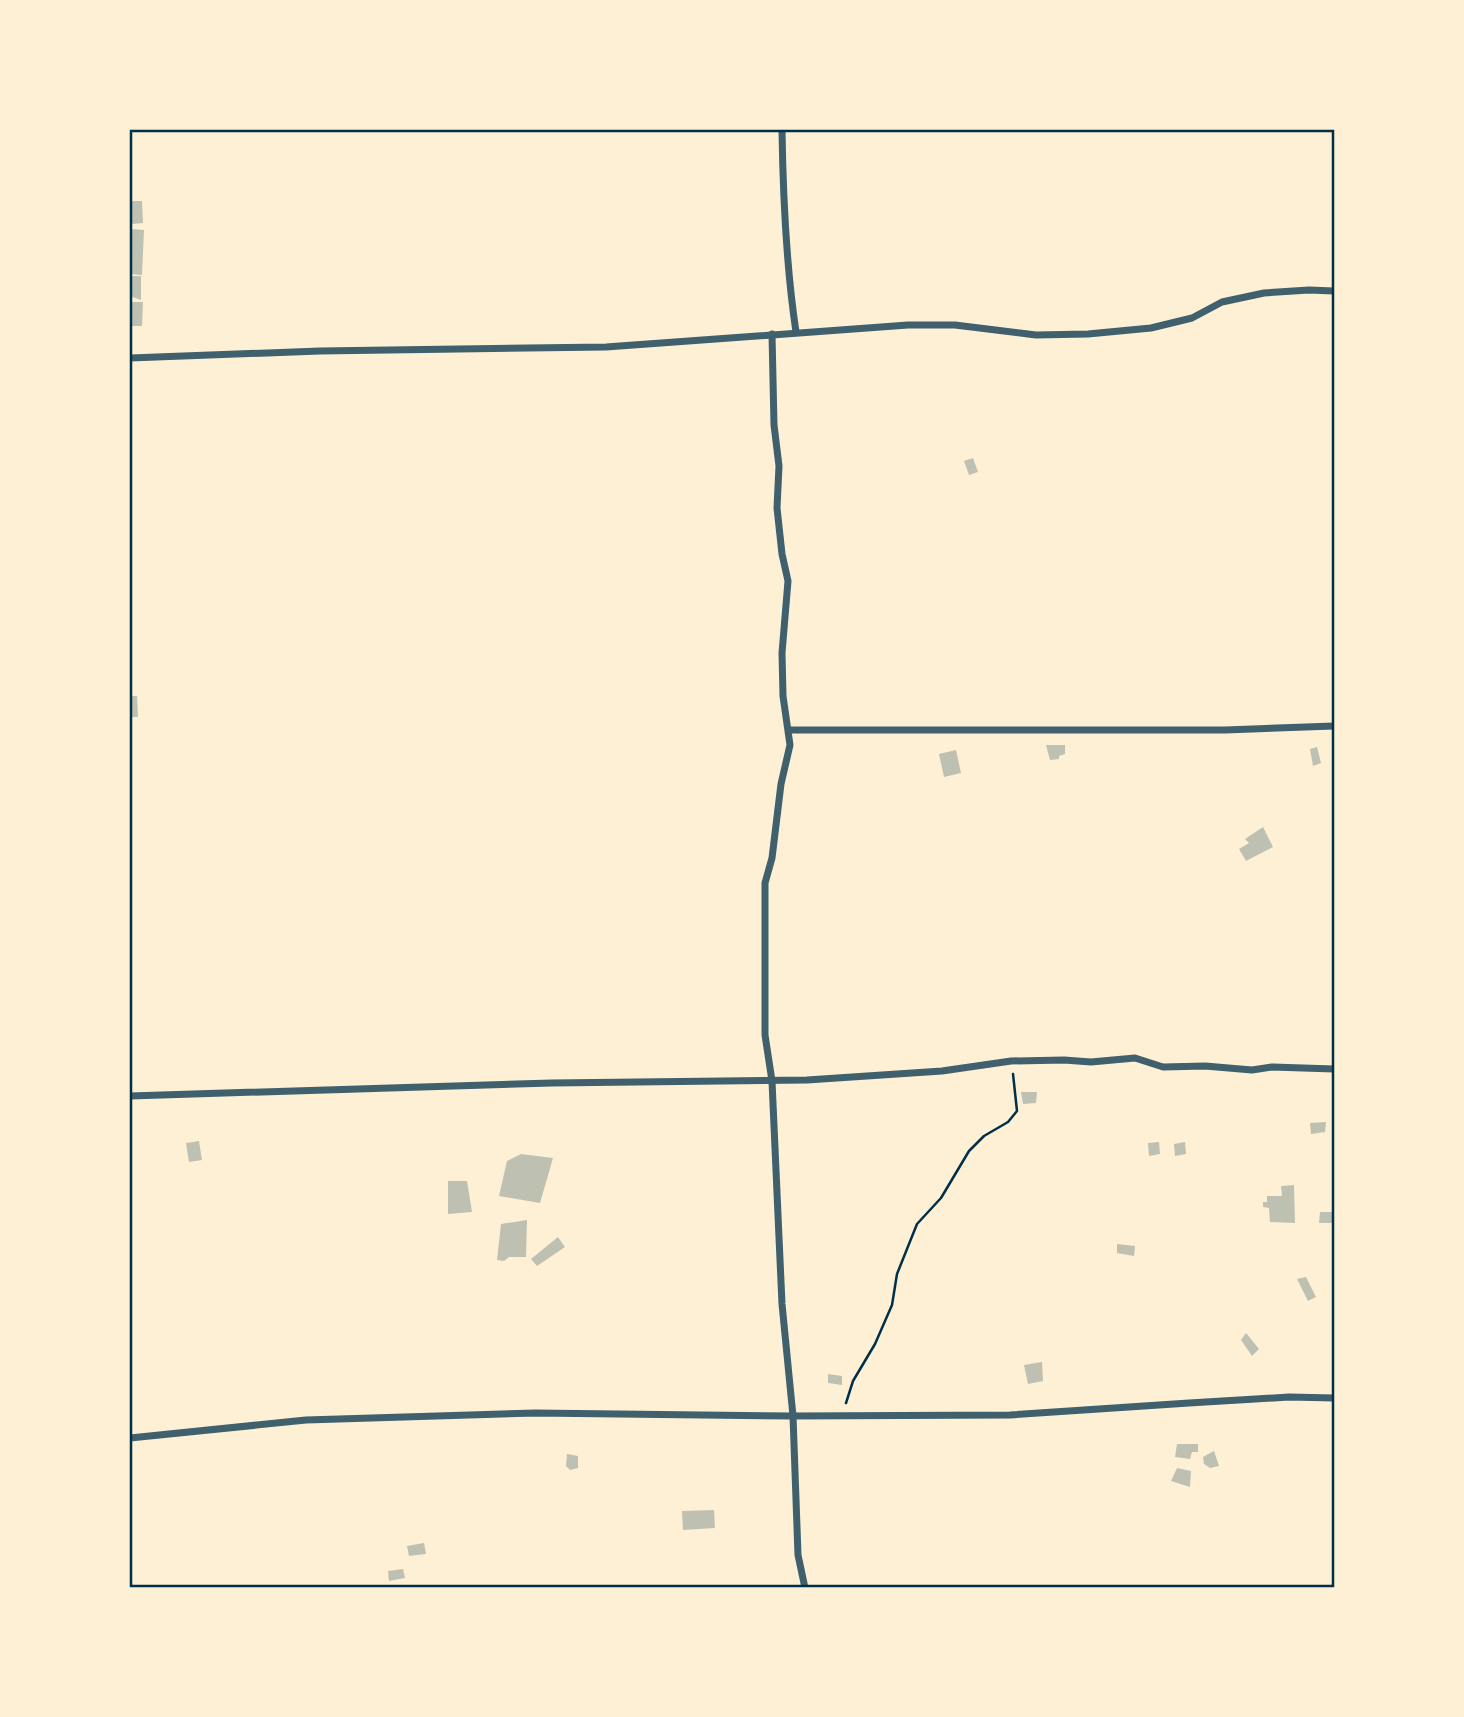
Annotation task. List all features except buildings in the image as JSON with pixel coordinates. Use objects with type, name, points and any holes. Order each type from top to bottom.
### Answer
[{"type":"street","points":[[782,130],[782,191],[789,285],[796,332]]},
{"type":"street","points":[[130,358],[320,351],[606,347],[908,325],[955,325],[1036,335],[1088,334],[1151,328],[1192,317],[1222,302],[1264,293],[1309,290],[1335,292]]},
{"type":"street","points":[[772,334],[774,425],[779,466],[777,508],[788,581],[782,653],[783,696],[790,745],[780,784],[772,858],[765,883],[765,1035],[772,1081],[782,1304],[793,1416],[798,1555],[805,1587]]},
{"type":"street","points":[[789,730],[1211,730],[1335,726]]},
{"type":"street","points":[[130,1096],[552,1083],[772,1081],[942,1071],[1011,1061],[1091,1062],[1135,1058],[1163,1068],[1217,1066],[1252,1070],[1272,1067],[1335,1069]]},
{"type":"street","points":[[130,1438],[306,1420],[536,1413],[1010,1415],[1239,1400],[1335,1398]]},
{"type":"path","points":[[844,1416],[853,1381],[875,1344],[891,1305],[897,1274],[917,1224],[941,1198],[969,1151],[984,1136],[1014,1117],[1017,1111],[1011,1061]]}]
